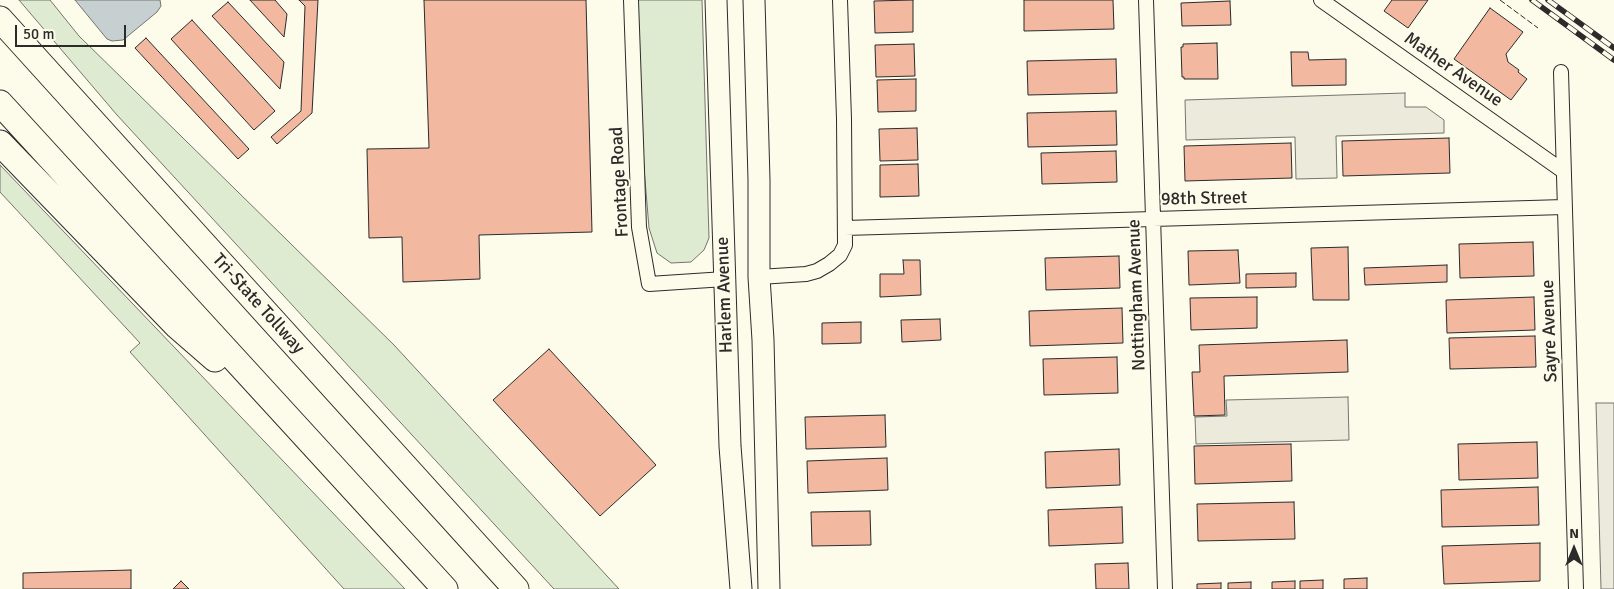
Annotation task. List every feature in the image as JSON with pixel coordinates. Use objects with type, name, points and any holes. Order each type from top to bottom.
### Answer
[{"type":"highway","name":"Tri-State Tollway","points":[[0,18],[516,589]]},
{"type":"highway","points":[[0,103],[445,589]]},
{"type":"highway","points":[[0,143],[177,326],[296,428]]},
{"type":"main road","name":"Harlem Avenue","points":[[716,0],[730,446],[741,589]]},
{"type":"main road","name":"Harlem Avenue","points":[[754,0],[760,180],[759,277],[763,340],[769,589]]},
{"type":"street","name":"Frontage Road","points":[[631,0],[639,227],[649,284],[725,279]]},
{"type":"street","points":[[759,277],[806,274],[817,271],[840,255],[845,245],[840,0]]},
{"type":"street","name":"Nottingham Avenue","points":[[1146,0],[1165,589]]},
{"type":"street","name":"Mather Avenue","points":[[1321,0],[1564,171]]},
{"type":"street","name":"Sayre Avenue","points":[[1561,72],[1576,589]]},
{"type":"street","name":"98th Street","points":[[845,228],[1564,207]]},
{"type":"green space","points":[[19,0],[50,0],[79,36],[394,345],[619,589],[554,589],[117,115]]},
{"type":"green space","points":[[637,0],[702,0],[709,238],[704,250],[691,262],[671,263],[657,253],[649,228],[641,131]]},
{"type":"green space","points":[[0,165],[405,589],[344,589],[130,352],[140,343],[0,192]]},
{"type":"shaded area","points":[[75,0],[160,0],[161,6],[157,12],[123,40],[112,41],[107,39]]},
{"type":"shaded area","points":[[1405,93],[1405,107],[1426,107],[1444,120],[1444,133],[1336,136],[1337,178],[1296,179],[1295,137],[1186,140],[1185,100]]},
{"type":"shaded area","points":[[1348,397],[1349,440],[1196,444],[1195,417],[1227,416],[1226,400]]},
{"type":"shaded area","points":[[1596,403],[1614,403],[1614,589],[1601,589]]},
{"type":"building","points":[[250,0],[275,0],[287,14],[284,37]]},
{"type":"building","points":[[299,0],[318,0],[312,113],[277,144],[271,137],[301,111],[305,6]]},
{"type":"building","points":[[424,0],[586,0],[592,232],[479,235],[480,279],[403,282],[402,237],[369,238],[367,149],[429,148]]},
{"type":"building","points":[[913,0],[913,32],[875,33],[874,1]]},
{"type":"building","points":[[1024,0],[1113,0],[1114,29],[1024,31]]},
{"type":"building","points":[[1392,0],[1428,0],[1408,28],[1384,11]]},
{"type":"building","points":[[1230,1],[1231,25],[1182,26],[1181,3]]},
{"type":"building","points":[[228,2],[284,62],[280,89],[212,16]]},
{"type":"building","points":[[1490,8],[1523,32],[1506,54],[1508,62],[1527,79],[1511,100],[1454,59]]},
{"type":"building","points":[[192,20],[275,111],[254,130],[171,39]]},
{"type":"building","points":[[146,38],[249,149],[238,159],[135,48]]},
{"type":"building","points":[[1217,43],[1218,79],[1184,79],[1182,77],[1181,47],[1183,47],[1183,44]]},
{"type":"building","points":[[914,44],[915,76],[876,77],[875,45]]},
{"type":"building","points":[[1291,52],[1308,52],[1309,60],[1346,59],[1346,85],[1292,86]]},
{"type":"building","points":[[1116,59],[1117,93],[1028,95],[1027,61]]},
{"type":"building","points":[[916,79],[916,111],[878,112],[877,80]]},
{"type":"building","points":[[1116,111],[1117,145],[1028,147],[1027,113]]},
{"type":"building","points":[[917,128],[918,160],[880,161],[879,129]]},
{"type":"building","points":[[1449,138],[1450,173],[1343,176],[1342,141]]},
{"type":"building","points":[[1291,143],[1292,178],[1185,181],[1184,146]]},
{"type":"building","points":[[1116,151],[1117,182],[1042,184],[1041,153]]},
{"type":"building","points":[[918,164],[919,196],[880,197],[880,165]]},
{"type":"building","points":[[1533,242],[1534,276],[1460,278],[1459,244]]},
{"type":"building","points":[[1348,247],[1349,300],[1313,300],[1311,248]]},
{"type":"building","points":[[1238,250],[1240,283],[1189,285],[1188,251]]},
{"type":"building","points":[[1119,256],[1120,288],[1046,290],[1045,258]]},
{"type":"building","points":[[903,260],[920,260],[921,295],[880,297],[880,274],[904,274]]},
{"type":"building","points":[[1447,265],[1447,282],[1365,285],[1364,268]]},
{"type":"building","points":[[1296,273],[1296,287],[1246,288],[1246,274]]},
{"type":"building","points":[[1257,297],[1257,328],[1191,330],[1190,298]]},
{"type":"building","points":[[1534,297],[1535,330],[1447,333],[1446,300]]},
{"type":"building","points":[[1122,308],[1123,343],[1030,346],[1029,311]]},
{"type":"building","points":[[940,319],[941,340],[902,342],[901,320]]},
{"type":"building","points":[[861,322],[861,343],[822,344],[822,323]]},
{"type":"building","points":[[1535,336],[1536,367],[1450,369],[1449,338]]},
{"type":"building","points":[[1347,340],[1348,372],[1224,376],[1225,415],[1194,416],[1192,372],[1200,372],[1199,345]]},
{"type":"building","points":[[549,349],[656,465],[600,516],[493,400]]},
{"type":"building","points":[[1117,357],[1118,393],[1044,395],[1043,359]]},
{"type":"building","points":[[885,415],[886,447],[806,449],[805,417]]},
{"type":"building","points":[[1537,442],[1538,478],[1459,480],[1458,444]]},
{"type":"building","points":[[1291,444],[1292,481],[1195,484],[1194,446]]},
{"type":"building","points":[[1119,449],[1120,485],[1046,488],[1045,452]]},
{"type":"building","points":[[887,458],[888,490],[808,493],[807,461]]},
{"type":"building","points":[[1538,487],[1539,525],[1442,527],[1441,490]]},
{"type":"building","points":[[1294,502],[1295,539],[1198,541],[1197,504]]},
{"type":"building","points":[[1122,507],[1123,543],[1049,546],[1048,510]]},
{"type":"building","points":[[870,511],[871,545],[812,546],[811,512]]},
{"type":"building","points":[[1540,543],[1540,581],[1444,584],[1442,546]]},
{"type":"building","points":[[1128,563],[1129,589],[1096,589],[1095,564]]},
{"type":"building","points":[[131,570],[131,589],[23,589],[23,573]]},
{"type":"building","points":[[1367,578],[1367,589],[1344,589],[1344,579]]},
{"type":"building","points":[[1323,580],[1323,589],[1300,589],[1300,581]]},
{"type":"building","points":[[181,581],[189,589],[173,589]]},
{"type":"building","points":[[1295,581],[1295,589],[1272,589],[1272,582]]},
{"type":"building","points":[[1251,582],[1251,589],[1228,589],[1228,583]]},
{"type":"building","points":[[1221,583],[1221,589],[1197,589],[1197,584]]},
{"type":"railway","points":[[1532,0],[1614,60]]},
{"type":"railway","points":[[1548,0],[1614,48]]},
{"type":"fence","points":[[1500,0],[1538,28]]}]
